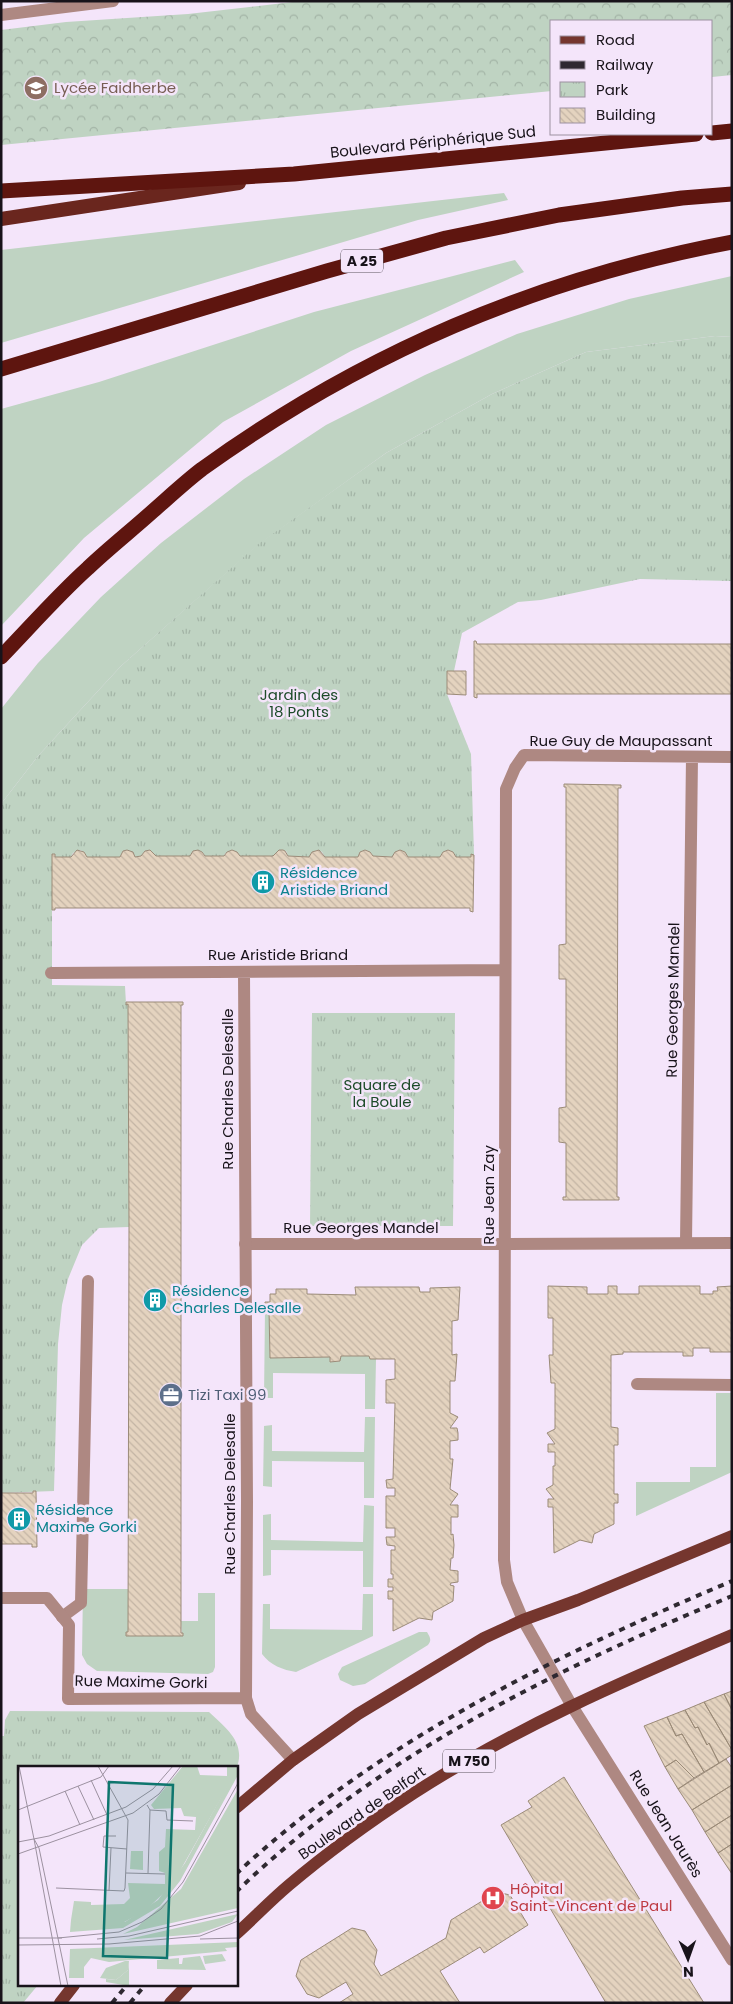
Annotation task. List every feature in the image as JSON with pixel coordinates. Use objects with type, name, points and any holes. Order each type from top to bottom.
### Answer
[{"type":"highway","points":[[713,133],[732,131]]},
{"type":"highway","name":"Boulevard Périphérique Sud","points":[[1,191],[294,174],[686,135]]},
{"type":"highway","points":[[1,219],[294,174]]},
{"type":"highway","name":"A 25","points":[[1,369],[328,271],[446,238],[586,211],[682,198],[732,194]]},
{"type":"highway","points":[[1,657],[87,569],[201,470],[297,406],[372,364],[498,306],[559,285],[624,266],[732,242]]},
{"type":"main road","points":[[238,1806],[293,1760],[358,1714],[484,1638],[523,1620],[578,1600],[732,1536]]},
{"type":"main road","name":"Boulevard de Belfort","points":[[238,1932],[288,1885],[344,1842],[414,1793],[572,1706],[732,1635]]},
{"type":"main road","points":[[60,2003],[73,1986]]},
{"type":"main road","points":[[170,2003],[186,1986]]},
{"type":"street","points":[[1,15],[113,1]]},
{"type":"street","name":"Rue Guy de Maupassant","points":[[515,768],[524,755],[732,757]]},
{"type":"street","name":"Rue Georges Mandel","points":[[686,1243],[692,757]]},
{"type":"street","name":"Rue Jean Zay","points":[[515,768],[506,789],[504,1560],[507,1582],[523,1620]]},
{"type":"street","name":"Rue Aristide Briand","points":[[52,973],[505,970]]},
{"type":"street","name":"Rue Charles Delesalle","points":[[244,972],[246,1698],[251,1714],[293,1760]]},
{"type":"street","name":"Rue Georges Mandel","points":[[245,1244],[732,1243]]},
{"type":"street","points":[[62,1617],[81,1603],[88,1281]]},
{"type":"street","points":[[637,1384],[732,1385]]},
{"type":"street","name":"Rue Maxime Gorki","points":[[1,1598],[47,1598],[69,1625],[68,1699],[246,1698]]},
{"type":"street","points":[[523,1620],[572,1706]]},
{"type":"street","name":"Rue Jean Jaurès","points":[[572,1706],[732,1960]]},
{"type":"green space","points":[[301,1],[732,1],[732,75],[713,77],[713,20],[550,20],[550,91],[1,145],[1,30],[66,22],[188,14]]},
{"type":"green space","points":[[504,193],[508,200],[418,220],[1,343],[1,250]]},
{"type":"green space","points":[[515,260],[524,272],[351,351],[223,422],[84,538],[1,626],[1,409],[99,382],[314,312]]},
{"type":"green space","points":[[732,276],[732,337],[715,336],[586,352],[492,394],[386,453],[258,545],[121,666],[38,756],[1,804],[1,709],[38,663],[101,597],[161,543],[244,479],[326,425],[425,375],[517,334],[629,299]]},
{"type":"green space","name":"Jardin des 18 Ponts","points":[[715,336],[732,337],[732,581],[640,579],[541,600],[518,602],[462,633],[454,671],[447,671],[447,694],[471,754],[474,855],[471,857],[456,857],[453,852],[448,850],[443,852],[440,857],[408,857],[405,852],[400,850],[395,852],[392,857],[373,856],[365,850],[360,852],[358,857],[325,857],[318,850],[312,852],[309,857],[288,856],[286,851],[279,851],[273,856],[240,856],[237,852],[231,851],[224,856],[205,856],[202,852],[193,851],[190,856],[156,856],[150,850],[145,851],[141,856],[135,857],[133,852],[127,850],[123,851],[120,857],[87,857],[80,850],[73,853],[71,857],[55,857],[55,854],[52,854],[52,985],[125,986],[126,1004],[128,1004],[129,1227],[99,1228],[82,1245],[68,1279],[62,1305],[58,1344],[54,1491],[1,1493],[1,804],[38,756],[121,666],[257,545],[386,453],[492,394],[586,352]]},
{"type":"green space","name":"Square de la Boule","points":[[312,1013],[455,1013],[453,1226],[310,1226]]},
{"type":"green space","points":[[265,1310],[269,1310],[270,1358],[330,1357],[330,1362],[340,1361],[341,1356],[369,1356],[376,1359],[375,1409],[365,1409],[365,1374],[273,1373],[273,1398],[264,1398]]},
{"type":"green space","points":[[716,1393],[732,1393],[732,1472],[636,1516],[636,1482],[690,1482],[690,1467],[716,1467]]},
{"type":"green space","points":[[365,1417],[375,1417],[374,1498],[364,1498],[364,1462],[272,1461],[272,1487],[263,1486],[264,1426],[272,1425],[272,1451],[364,1452]]},
{"type":"green space","points":[[364,1505],[374,1506],[373,1587],[363,1587],[363,1551],[271,1550],[271,1575],[263,1576],[263,1515],[271,1514],[271,1540],[363,1542]]},
{"type":"green space","points":[[83,1589],[128,1589],[128,1632],[126,1636],[182,1636],[181,1621],[198,1621],[198,1593],[215,1593],[215,1667],[213,1672],[208,1674],[97,1671],[87,1664],[82,1655]]},
{"type":"green space","points":[[363,1594],[373,1594],[373,1636],[296,1672],[277,1666],[262,1654],[263,1604],[270,1604],[270,1629],[362,1630]]},
{"type":"green space","points":[[419,1632],[427,1632],[430,1638],[428,1645],[365,1684],[353,1686],[340,1680],[338,1674],[342,1667]]},
{"type":"green space","points":[[10,1711],[209,1712],[233,1737],[239,1752],[237,1766],[18,1766],[18,1986],[37,1986],[23,2003],[1,2003],[1,1736],[4,1736],[5,1720]]},
{"type":"building","points":[[474,641],[477,644],[732,644],[732,694],[477,694],[477,698],[474,697]]},
{"type":"building","points":[[447,671],[466,671],[466,695],[447,694]]},
{"type":"building","points":[[564,784],[621,785],[621,788],[618,788],[617,1197],[619,1197],[619,1200],[563,1200],[563,1197],[566,1197],[566,1143],[559,1142],[559,1108],[566,1107],[566,979],[559,979],[559,945],[566,944],[566,787],[564,787]]},
{"type":"building","name":"Résidence Aristide Briand","points":[[77,850],[84,852],[87,857],[120,857],[123,851],[127,850],[133,852],[135,857],[141,856],[145,851],[150,850],[156,856],[190,856],[193,851],[198,850],[205,856],[224,856],[232,850],[240,856],[273,856],[279,850],[283,850],[288,856],[309,857],[312,852],[319,850],[325,857],[358,857],[360,852],[365,850],[373,856],[392,857],[395,852],[400,850],[405,852],[408,857],[440,857],[443,852],[448,850],[453,852],[456,857],[471,857],[471,854],[474,855],[473,912],[470,911],[470,908],[55,908],[55,910],[52,910],[52,854],[55,854],[55,857],[71,857]]},
{"type":"building","name":"Résidence Charles Delesalle","points":[[126,1002],[183,1002],[183,1005],[181,1005],[181,1633],[183,1633],[183,1636],[126,1636],[126,1632],[128,1632],[129,1227],[128,1004],[126,1005]]},
{"type":"building","points":[[548,1286],[587,1287],[587,1294],[608,1294],[608,1286],[617,1286],[617,1294],[639,1294],[639,1286],[700,1286],[700,1294],[713,1294],[713,1291],[718,1291],[717,1287],[732,1286],[732,1352],[710,1352],[710,1348],[693,1348],[693,1356],[683,1356],[683,1352],[623,1352],[623,1354],[611,1355],[611,1427],[618,1428],[618,1445],[614,1445],[614,1494],[618,1494],[618,1503],[614,1503],[614,1524],[594,1534],[592,1543],[580,1540],[554,1553],[553,1507],[548,1507],[548,1499],[554,1499],[546,1489],[553,1485],[553,1466],[555,1466],[555,1452],[548,1452],[548,1444],[555,1444],[547,1433],[555,1429],[555,1383],[551,1383],[549,1355],[553,1355],[553,1318],[548,1318]]},
{"type":"building","points":[[355,1287],[419,1287],[420,1292],[430,1292],[430,1288],[460,1287],[458,1320],[452,1321],[452,1355],[457,1354],[455,1381],[450,1381],[450,1413],[458,1417],[450,1428],[457,1428],[458,1440],[450,1441],[450,1459],[453,1459],[450,1489],[458,1494],[450,1505],[458,1505],[458,1517],[451,1517],[451,1535],[453,1534],[454,1545],[450,1570],[458,1571],[458,1582],[451,1583],[450,1585],[454,1586],[453,1601],[433,1612],[432,1620],[419,1618],[393,1631],[393,1599],[388,1599],[388,1591],[393,1591],[393,1587],[388,1587],[388,1579],[393,1579],[393,1574],[391,1574],[391,1550],[395,1550],[395,1546],[387,1545],[386,1537],[395,1537],[395,1528],[386,1528],[386,1496],[395,1496],[395,1488],[387,1488],[386,1480],[393,1479],[395,1403],[386,1403],[386,1380],[395,1379],[395,1359],[370,1359],[369,1356],[341,1356],[340,1361],[330,1362],[330,1357],[270,1358],[269,1310],[265,1310],[265,1302],[270,1302],[270,1294],[276,1294],[276,1289],[307,1289],[307,1294],[356,1295]]},
{"type":"building","name":"Résidence Maxime Gorki","points":[[33,1491],[36,1491],[37,1547],[32,1547],[32,1544],[1,1544],[1,1493],[33,1493]]},
{"type":"building","points":[[732,1691],[732,1710],[724,1694]]},
{"type":"building","points":[[724,1694],[732,1710],[732,1750],[704,1702]]},
{"type":"building","points":[[704,1702],[732,1750],[732,1755],[719,1763],[709,1743],[707,1745],[698,1727],[695,1728],[685,1710]]},
{"type":"building","points":[[685,1710],[695,1728],[698,1727],[707,1745],[709,1743],[719,1763],[704,1772],[682,1734],[676,1736],[667,1717]]},
{"type":"building","points":[[667,1717],[676,1736],[682,1734],[704,1772],[694,1778],[676,1760],[665,1767],[644,1726]]},
{"type":"building","points":[[726,1759],[732,1768],[732,1785],[692,1810],[678,1789]]},
{"type":"building","points":[[676,1760],[694,1778],[678,1789],[665,1767]]},
{"type":"building","points":[[564,1777],[704,2003],[606,2003],[501,1825],[532,1807],[528,1801]]},
{"type":"building","points":[[732,1785],[732,1815],[705,1832],[692,1810]]},
{"type":"building","points":[[732,1815],[732,1844],[718,1853],[705,1832]]},
{"type":"building","points":[[732,1844],[732,1874],[718,1853]]},
{"type":"building","points":[[497,1892],[510,1895],[528,1925],[484,1953],[480,1947],[440,1971],[460,2003],[339,2003],[353,1994],[346,1982],[319,1998],[307,1994],[296,1976],[301,1960],[352,1928],[365,1931],[377,1950],[374,1964],[381,1976],[446,1938],[451,1920]]},
{"type":"railway","points":[[238,1872],[291,1826],[349,1783],[409,1743],[471,1706],[600,1640],[732,1581]]},
{"type":"railway","points":[[238,1890],[290,1844],[348,1799],[470,1721],[599,1654],[732,1596]]},
{"type":"railway","points":[[112,2003],[126,1986]]},
{"type":"railway","points":[[130,2003],[144,1986]]},
{"type":"place","name":"Lycée Faidherbe","points":[[36,88]]},
{"type":"place","name":"Résidence Aristide Briand","points":[[263,882]]},
{"type":"place","name":"Résidence Charles Delesalle","points":[[155,1300]]},
{"type":"place","name":"Tizi Taxi 99","points":[[171,1395]]},
{"type":"place","name":"Résidence Maxime Gorki","points":[[19,1519]]},
{"type":"place","name":"Hôpital Saint-Vincent de Paul","points":[[493,1898]]}]
